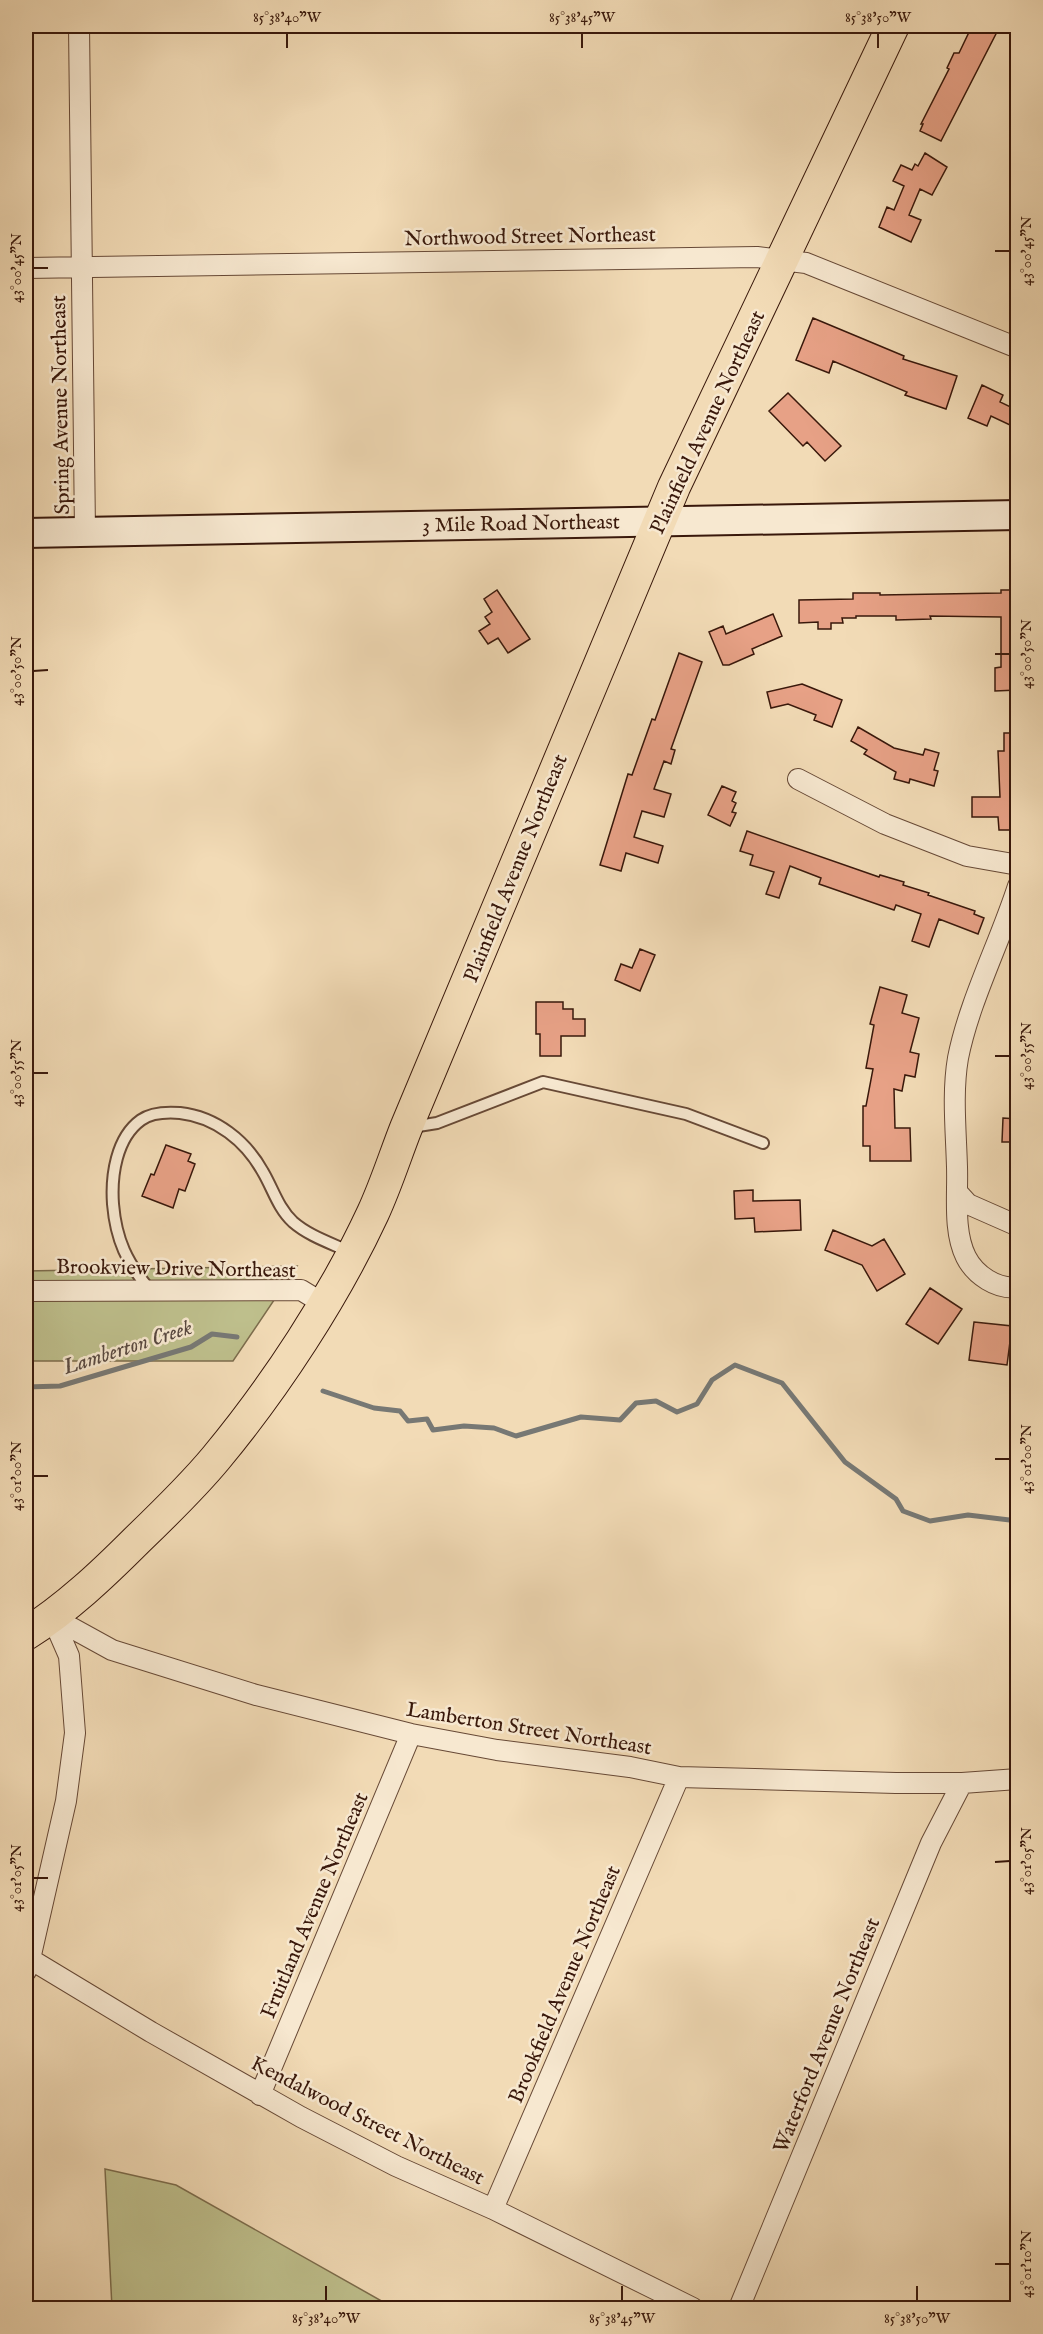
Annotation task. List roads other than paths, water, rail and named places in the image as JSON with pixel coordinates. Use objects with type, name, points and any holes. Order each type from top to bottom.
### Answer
[{"type":"main road","name":"Plainfield Avenue Northeast","points":[[26,1634],[52,1617],[103,1574],[215,1459],[292,1354],[324,1304],[373,1213],[406,1128],[674,486],[893,26]]},
{"type":"main road","name":"3 Mile Road Northeast","points":[[26,533],[1017,515]]},
{"type":"street","name":"Spring Avenue Northeast","points":[[80,26],[85,532]]},
{"type":"street","name":"Northwood Street Northeast","points":[[26,268],[757,257],[807,263],[1017,348]]},
{"type":"street","points":[[798,779],[885,824],[967,856],[1017,864]]},
{"type":"street","points":[[1017,886],[964,1033],[958,1059],[955,1093],[958,1231],[965,1256],[975,1270],[989,1280],[1002,1287],[1017,1287]]},
{"type":"street","points":[[958,1193],[968,1204],[1017,1226]]},
{"type":"street","name":"Brookview Drive Northeast","points":[[26,1291],[301,1290],[324,1304]]},
{"type":"street","points":[[28,1965],[66,1801],[75,1733],[69,1656],[52,1617]]},
{"type":"street","name":"Lamberton Street Northeast","points":[[52,1617],[112,1650],[256,1695],[411,1734],[497,1750],[630,1767],[678,1777],[962,1783],[1017,1779]]},
{"type":"street","name":"Fruitland Avenue Northeast","points":[[260,2095],[411,1734]]},
{"type":"street","name":"Brookfield Avenue Northeast","points":[[493,2209],[678,1777]]},
{"type":"street","name":"Waterford Avenue Northeast","points":[[739,2308],[931,1843],[962,1783]]},
{"type":"street","name":"Kendalwood Street Northeast","points":[[28,1965],[260,2095],[396,2166],[493,2209],[693,2308]]},
{"type":"lane","points":[[406,1128],[437,1123],[543,1082],[686,1114],[763,1143]]},
{"type":"lane","points":[[151,1290],[124,1253],[118,1238],[113,1194],[115,1169],[126,1136],[142,1119],[160,1113],[194,1114],[228,1131],[252,1154],[280,1206],[295,1224],[315,1237],[351,1253]]},
{"type":"waterway","name":"Lamberton Creek","points":[[26,1387],[60,1386],[191,1347],[212,1334],[237,1337]]},
{"type":"waterway","name":"Lamberton Creek","points":[[323,1391],[374,1408],[400,1411],[408,1421],[427,1419],[433,1430],[464,1426],[494,1428],[516,1436],[581,1417],[620,1420],[636,1403],[656,1401],[677,1412],[697,1404],[712,1380],[735,1365],[782,1383],[845,1462],[896,1499],[903,1511],[930,1521],[968,1515],[1018,1521]]}]
